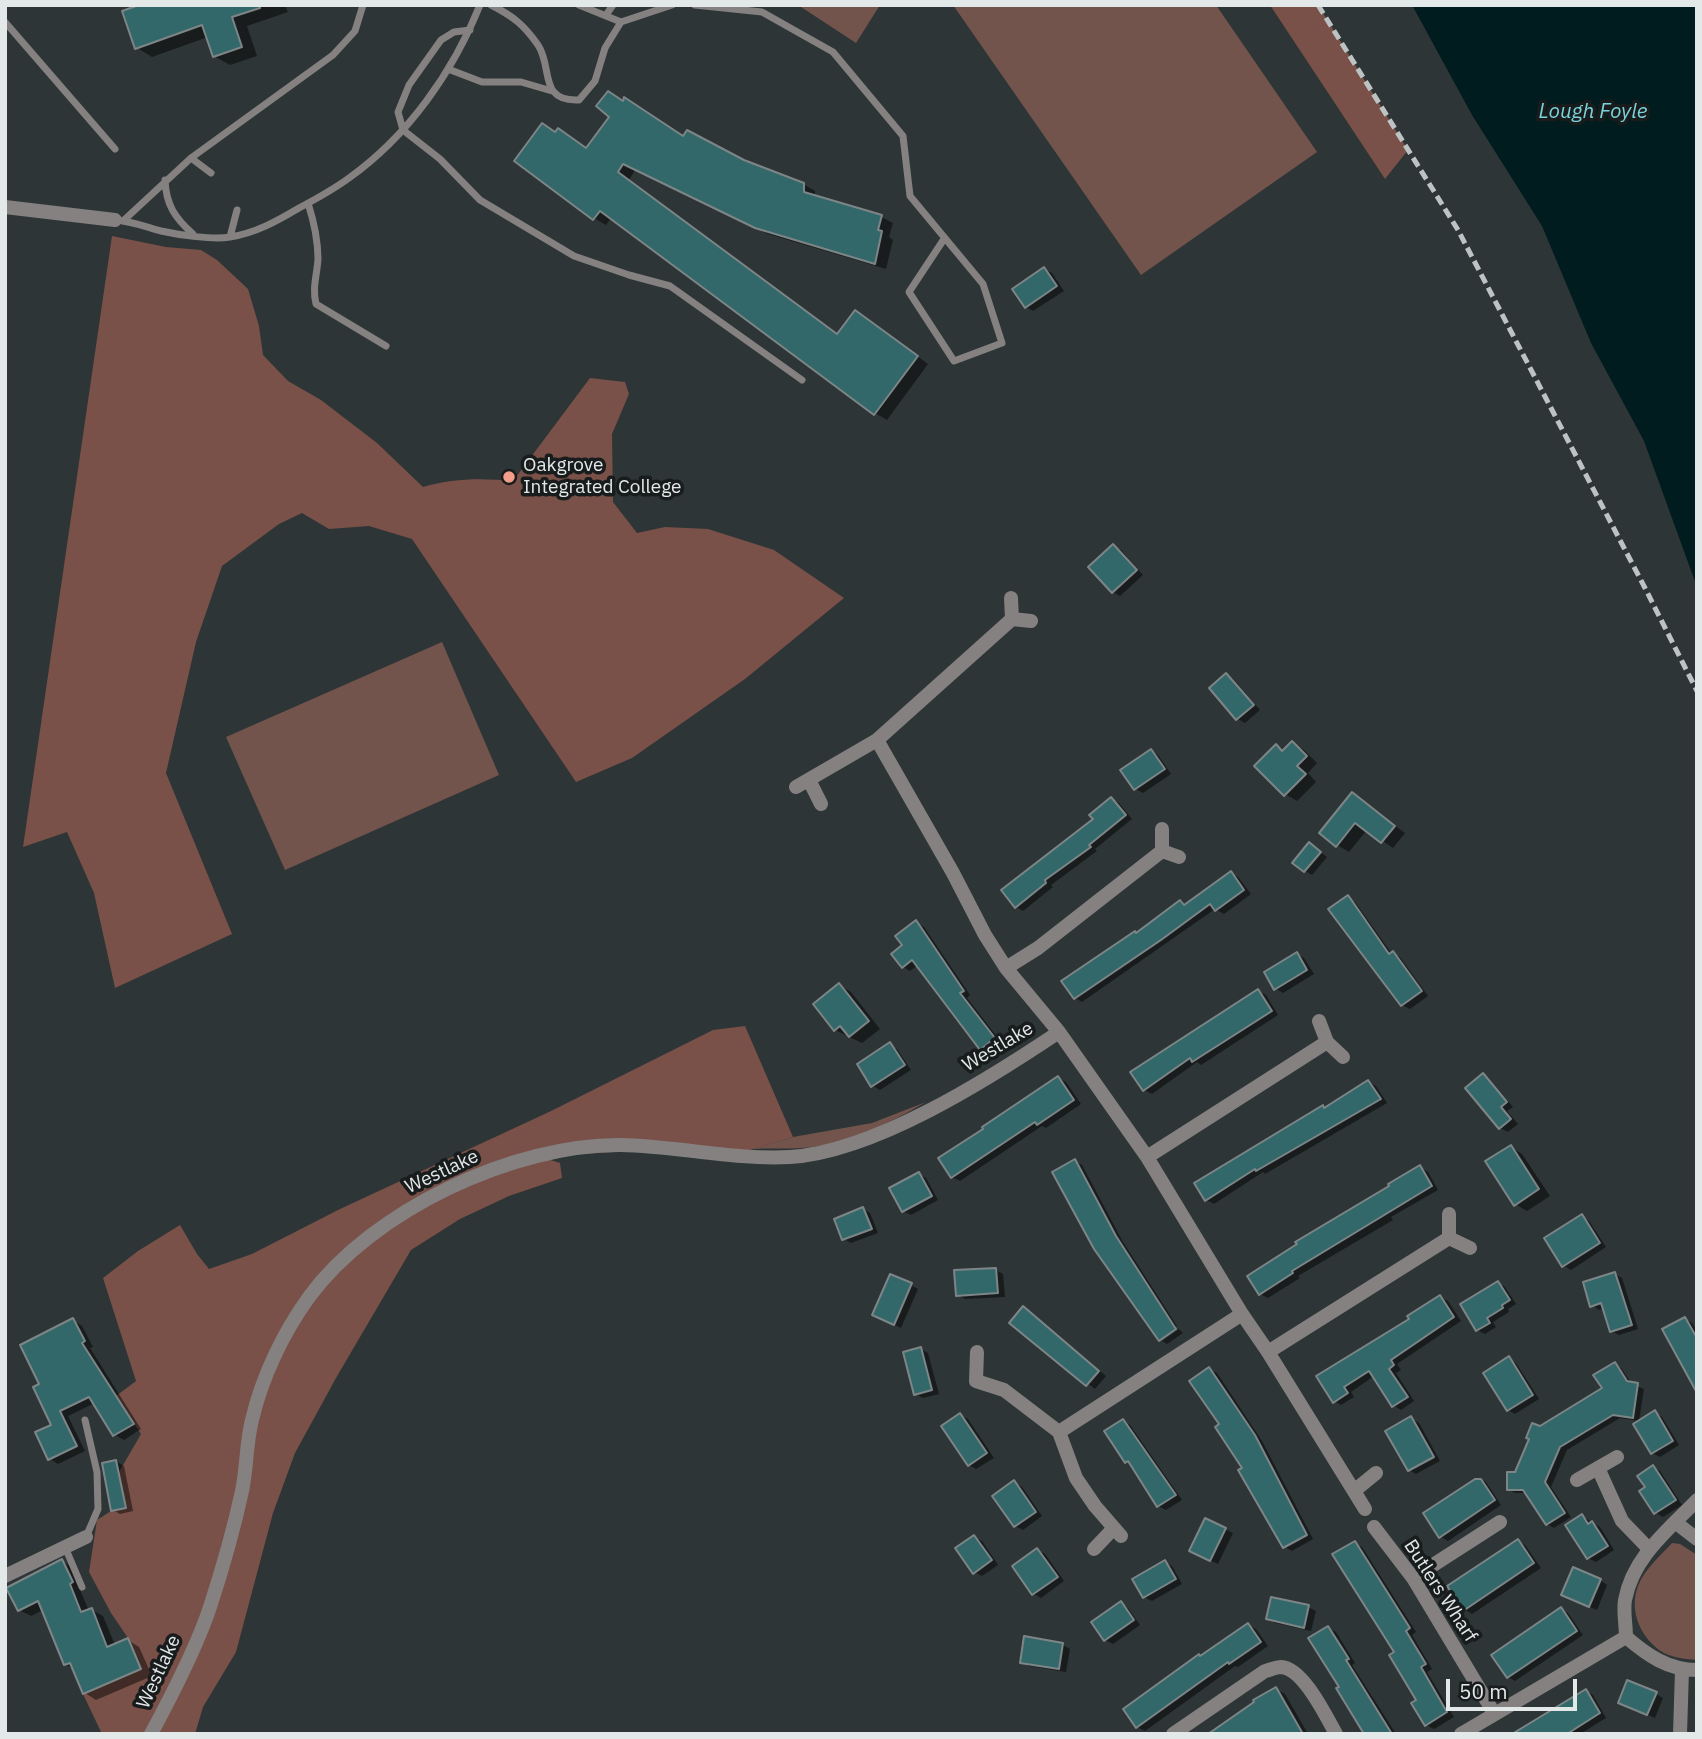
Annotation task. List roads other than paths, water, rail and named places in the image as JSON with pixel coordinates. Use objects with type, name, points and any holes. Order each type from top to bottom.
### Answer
[{"type":"street","points":[[5,207],[119,220]]},
{"type":"street","points":[[1011,598],[1012,619]]},
{"type":"street","points":[[821,804],[802,784],[877,740],[1012,619],[1031,621]]},
{"type":"street","name":"Westlake","points":[[877,740],[985,935],[1006,968],[1059,1032],[1147,1157],[1365,1509]]},
{"type":"street","points":[[1162,829],[1162,851]]},
{"type":"street","points":[[1006,968],[1038,948],[1162,851]]},
{"type":"street","points":[[1162,851],[1179,857]]},
{"type":"street","points":[[1319,1021],[1328,1042],[1343,1057]]},
{"type":"street","name":"Westlake","points":[[151,1734],[211,1606],[242,1489],[252,1419],[272,1359],[310,1296],[362,1241],[406,1209],[490,1171],[536,1155],[589,1146],[617,1145],[709,1154],[791,1157],[853,1144],[897,1126],[956,1095],[1059,1032]]},
{"type":"street","points":[[1147,1157],[1328,1042]]},
{"type":"street","points":[[1449,1214],[1449,1238]]},
{"type":"street","points":[[1449,1238],[1470,1248]]},
{"type":"street","points":[[1268,1352],[1449,1238]]},
{"type":"street","points":[[1059,1432],[1242,1314]]},
{"type":"street","points":[[977,1352],[976,1381],[1004,1390],[1059,1432],[1076,1478],[1117,1533],[1094,1549]]},
{"type":"street","points":[[1577,1479],[1617,1457]]},
{"type":"street","points":[[1598,1468],[1622,1521],[1649,1549]]},
{"type":"street","points":[[1354,1491],[1376,1473]]},
{"type":"street","points":[[1680,1734],[1690,1670],[1645,1653],[1626,1637],[1625,1602],[1633,1571],[1649,1549],[1697,1500]]},
{"type":"street","points":[[1413,1578],[1500,1522]]},
{"type":"street","points":[[1675,1522],[1697,1539]]},
{"type":"street","name":"Butlers Wharf","points":[[1374,1527],[1413,1578],[1494,1713]]},
{"type":"street","points":[[5,1576],[86,1537]]},
{"type":"street","points":[[1461,1734],[1626,1637]]},
{"type":"street","points":[[1173,1734],[1265,1671],[1280,1667],[1293,1671],[1308,1687],[1336,1734]]},
{"type":"lane","points":[[119,220],[191,158],[333,55],[355,31],[363,5]]},
{"type":"lane","points":[[119,220],[163,232],[212,238],[230,237],[262,229],[308,203],[349,178],[392,143],[448,69],[470,30],[480,5]]},
{"type":"lane","points":[[491,5],[515,17],[540,47],[552,91]]},
{"type":"lane","points":[[579,5],[621,22]]},
{"type":"lane","points":[[606,15],[613,5]]},
{"type":"lane","points":[[448,69],[482,82],[521,82],[552,91],[566,101],[579,100],[595,80],[605,48],[621,22],[672,5]]},
{"type":"lane","points":[[695,5],[762,12],[833,52],[903,136],[910,196],[983,284],[1002,342],[954,361],[909,292],[944,239]]},
{"type":"lane","points":[[5,22],[115,149]]},
{"type":"lane","points":[[470,30],[454,32],[441,40],[409,85],[398,112],[403,130],[440,159],[480,200],[574,256],[670,286],[802,380]]},
{"type":"lane","points":[[191,158],[211,173]]},
{"type":"lane","points":[[165,180],[168,204],[177,220],[194,234]]},
{"type":"lane","points":[[308,203],[315,228],[318,261],[313,293],[316,304],[386,346]]},
{"type":"lane","points":[[230,237],[237,210]]},
{"type":"lane","points":[[85,1420],[97,1472],[98,1509],[86,1537]]},
{"type":"lane","points":[[65,1546],[82,1587]]},
{"type":"water","name":"Lough Foyle","points":[[1412,5],[1697,5],[1697,587],[1644,441],[1591,343],[1542,226],[1472,115]]},
{"type":"railway","points":[[1318,5],[1458,230],[1697,691]]},
{"type":"place","name":"Oakgrove Integrated College","points":[[509,477]]}]
